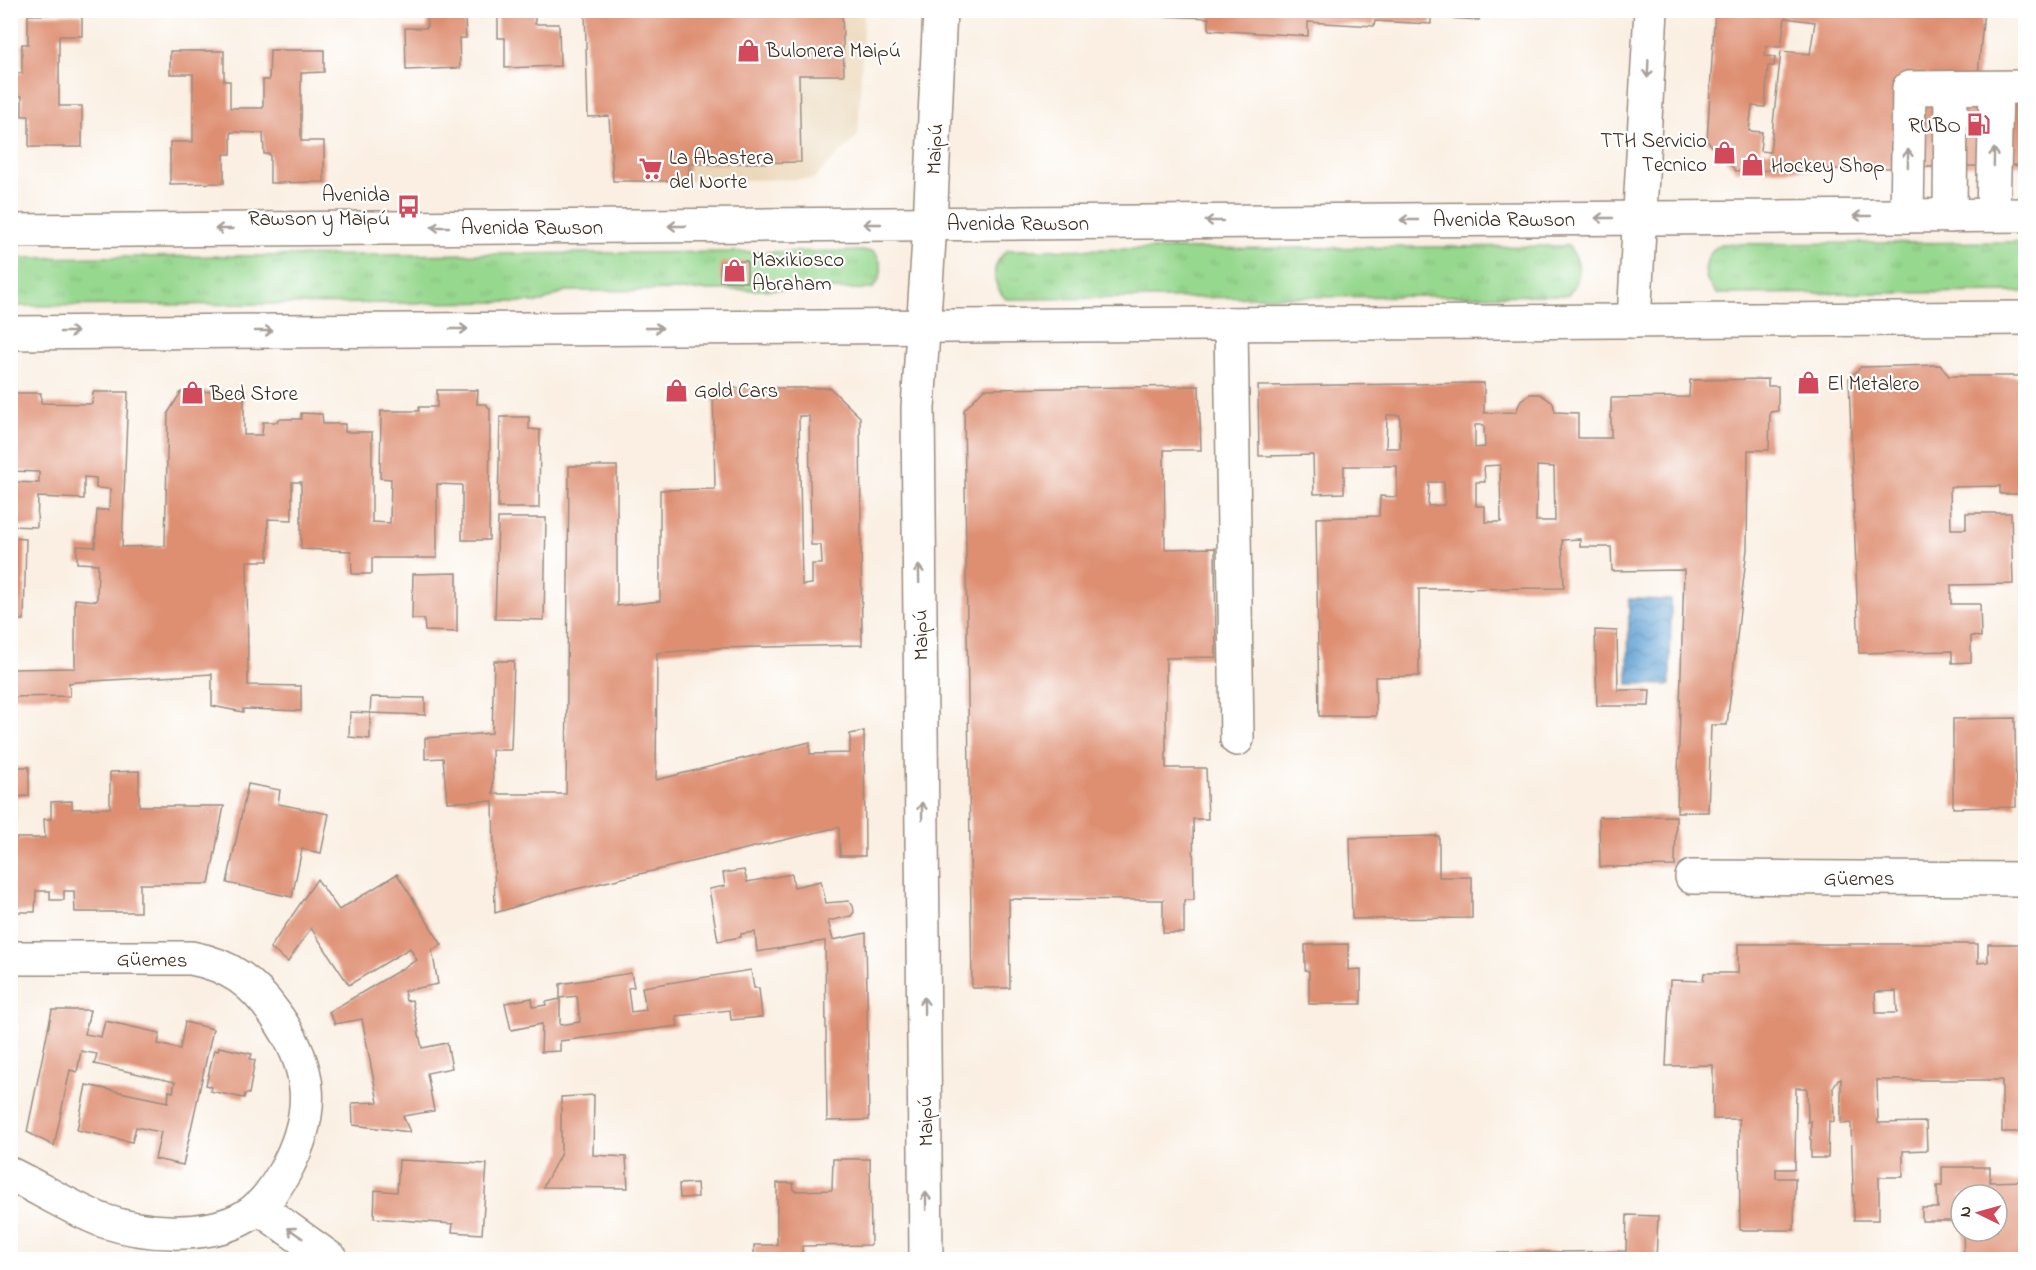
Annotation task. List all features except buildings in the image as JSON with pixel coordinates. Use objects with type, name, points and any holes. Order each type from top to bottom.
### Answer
[{"type":"main road","name":"Maipú","points":[[926,1260],[918,408],[930,224],[940,10]]},
{"type":"main road","points":[[1634,321],[1651,10]]},
{"type":"main road","points":[[1907,216],[1909,88],[2011,88],[1993,215]]},
{"type":"main road","points":[[1950,216],[1952,88]]},
{"type":"main road","name":"Avenida Rawson","points":[[10,231],[2025,215]]},
{"type":"main road","points":[[10,333],[2025,318]]},
{"type":"main road","points":[[1231,324],[1238,739]]},
{"type":"main road","name":"Güemes","points":[[1692,878],[2025,879]]},
{"type":"main road","name":"Güemes","points":[[10,958],[191,958],[204,960],[238,975],[256,989],[284,1026],[304,1068],[308,1094],[307,1114],[292,1158],[274,1190],[246,1217],[221,1227],[203,1230],[159,1231],[106,1221],[10,1174]]},
{"type":"main road","points":[[258,1207],[332,1260]]},
{"type":"shaded area","points":[[618,11],[864,11],[858,136],[813,179],[689,181]]},
{"type":"green space","points":[[2025,242],[2025,292],[1717,294],[1708,282],[1705,268],[1710,255],[1720,244]]},
{"type":"green space","points":[[1568,246],[1578,264],[1578,277],[1568,295],[1006,299],[995,280],[998,261],[1008,250]]},
{"type":"green space","points":[[873,251],[881,270],[872,289],[565,291],[542,302],[11,306],[10,258]]},
{"type":"water","points":[[1629,599],[1671,600],[1670,685],[1628,684]]},
{"type":"place","name":"Bulonera Maipú","points":[[748,50]]},
{"type":"place","name":"RUBO","points":[[1979,125]]},
{"type":"place","name":"TTH Servicio Tecnico","points":[[1725,152]]},
{"type":"place","name":"Hockey Shop","points":[[1753,165]]},
{"type":"place","name":"La Abastera del Norte","points":[[651,169]]},
{"type":"place","name":"Avenida Rawson y Maipú","points":[[408,206]]},
{"type":"place","name":"Maxikiosco Abraham","points":[[734,271]]},
{"type":"place","name":"El Metalero","points":[[1809,383]]},
{"type":"place","name":"Gold Cars","points":[[676,390]]},
{"type":"place","name":"Bed Store","points":[[192,393]]}]
